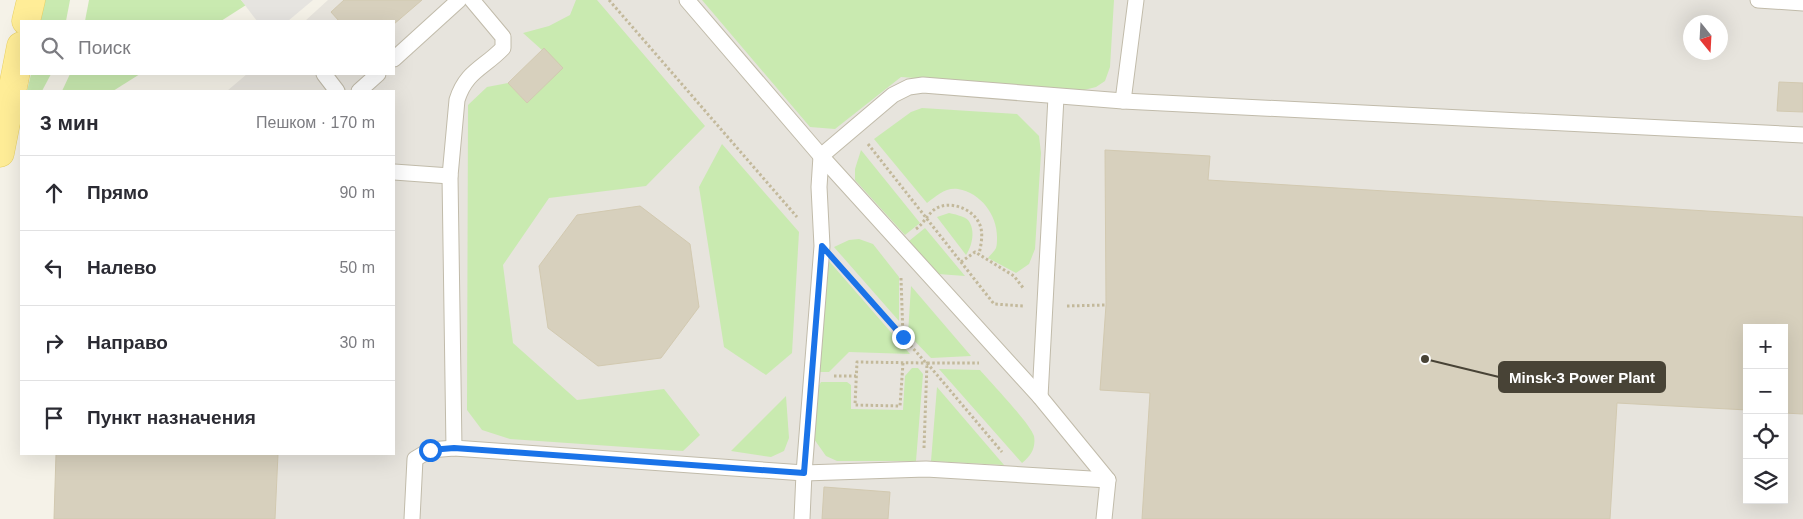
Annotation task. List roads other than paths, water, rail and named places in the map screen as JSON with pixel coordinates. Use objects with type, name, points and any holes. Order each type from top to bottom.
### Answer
[{"type":"main road","points":[[26,20],[30,0]]},
{"type":"main road","points":[[0,153],[20,51]]},
{"type":"lane","points":[[395,58],[459,0]]},
{"type":"lane","points":[[454,448],[450,176],[457,100],[470,75],[494,58],[504,48],[503,37],[472,0]]},
{"type":"lane","points":[[687,0],[820,156],[1040,397],[1108,480],[1104,519]]},
{"type":"lane","points":[[1123,101],[1136,0]]},
{"type":"lane","points":[[1758,0],[1803,3]]},
{"type":"lane","points":[[325,75],[336,90]]},
{"type":"lane","points":[[360,90],[377,75]]},
{"type":"lane","points":[[802,519],[822,246],[819,187],[820,156],[893,95],[909,87],[923,85],[1123,101],[1803,135]]},
{"type":"lane","points":[[1040,397],[1042,307],[1056,97]]},
{"type":"lane","points":[[395,172],[450,176]]},
{"type":"lane","points":[[412,519],[415,459],[430,450],[454,448],[804,473],[926,469],[1108,480]]},
{"type":"place","name":"Minsk-3 Power Plant","points":[[1425,359]]}]
